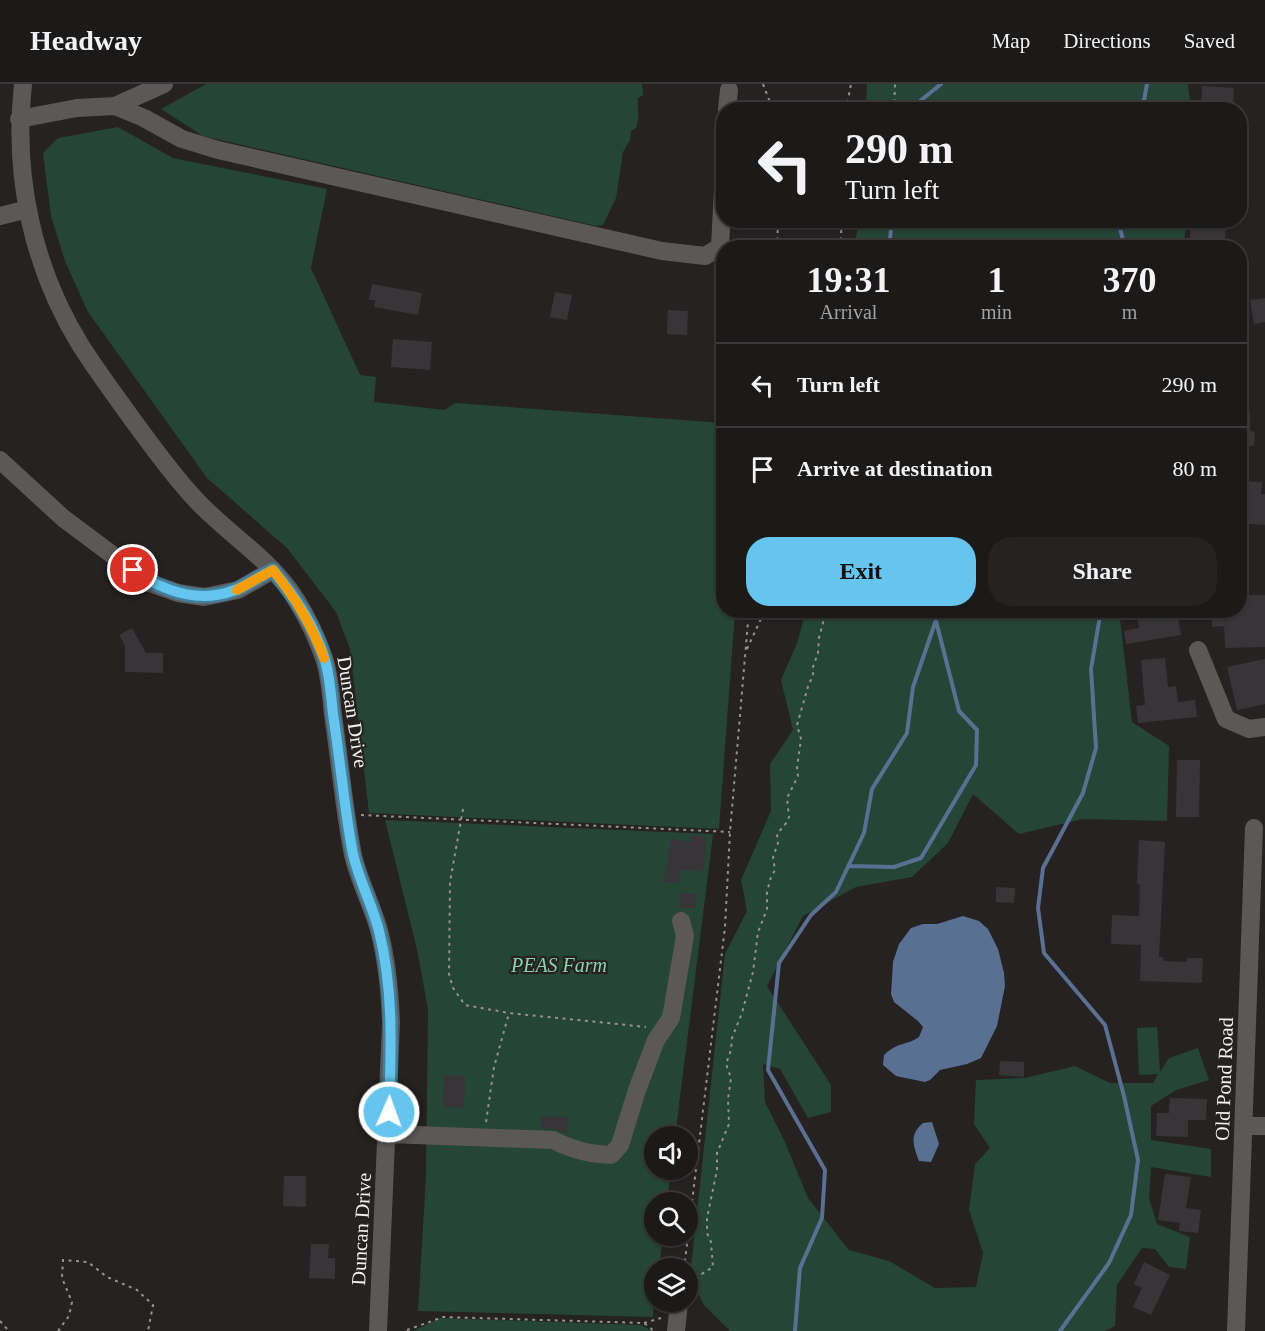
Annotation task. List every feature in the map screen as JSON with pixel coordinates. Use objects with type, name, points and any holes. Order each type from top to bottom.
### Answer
[{"type":"street","name":"Duncan Drive","points":[[23,84],[19,118],[20,163],[28,209],[50,285],[80,345],[180,482],[207,512],[273,570],[296,598],[313,630],[325,660],[354,859],[379,929],[389,976],[392,1023],[378,1331]]},
{"type":"street","points":[[19,118],[77,108],[115,106],[164,84]]},
{"type":"street","points":[[728,102],[729,90]]},
{"type":"street","points":[[115,106],[144,118],[182,139],[218,150],[662,251],[705,256],[716,249]]},
{"type":"street","points":[[0,216],[28,209]]},
{"type":"street","points":[[0,460],[63,518],[150,582],[178,593],[204,597],[238,590],[273,570]]},
{"type":"street","points":[[1198,650],[1226,719],[1249,729],[1265,727]]},
{"type":"street","name":"Old Pond Road","points":[[1236,1331],[1254,828]]},
{"type":"street","points":[[388,1134],[554,1140],[571,1149],[611,1155],[621,1145],[637,1090],[656,1040],[671,1018],[685,936],[681,921]]},
{"type":"street","points":[[1245,1126],[1265,1126]]},
{"type":"street","points":[[676,1331],[679,1312]]},
{"type":"path","points":[[763,84],[770,102]]},
{"type":"path","points":[[848,102],[851,84]]},
{"type":"path","points":[[895,102],[896,84]]},
{"type":"path","points":[[685,1258],[725,927],[730,832],[748,618]]},
{"type":"path","points":[[746,652],[761,618]]},
{"type":"path","points":[[698,1275],[712,1267],[707,1218],[717,1170],[717,1153],[729,1124],[728,1099],[731,1078],[726,1064],[753,972],[761,922],[767,909],[766,892],[775,870],[773,857],[778,843],[777,834],[789,817],[787,798],[798,776],[801,738],[797,725],[809,683],[813,677],[813,667],[825,618]]},
{"type":"path","points":[[463,809],[450,882],[449,974],[453,988],[465,1005],[509,1014],[664,1029]]},
{"type":"path","points":[[346,815],[730,832]]},
{"type":"path","points":[[484,1136],[494,1067],[509,1014]]},
{"type":"path","points":[[58,1331],[69,1316],[72,1302],[62,1278],[63,1260],[88,1262],[107,1277],[137,1290],[153,1305],[148,1331]]},
{"type":"path","points":[[407,1330],[443,1317],[644,1323],[654,1331]]},
{"type":"path","points":[[0,1321],[9,1331]]},
{"type":"green space","points":[[206,84],[642,84],[643,95],[638,98],[636,128],[631,131],[630,140],[623,152],[616,198],[603,225],[596,226],[203,136],[161,109]]},
{"type":"green space","points":[[867,84],[1188,84],[1190,102],[866,102]]},
{"type":"green space","points":[[118,127],[173,158],[327,189],[311,268],[360,375],[376,377],[374,402],[445,410],[455,403],[716,422],[716,618],[734,618],[719,829],[369,813],[350,649],[336,612],[287,548],[207,478],[88,312],[65,261],[51,216],[43,153],[58,138]]},
{"type":"green space","points":[[858,228],[1186,228],[1184,240],[855,240]]},
{"type":"green space","points":[[804,618],[1120,618],[1132,722],[1169,746],[1167,821],[1083,819],[1019,834],[973,794],[948,843],[912,877],[856,887],[803,916],[767,986],[831,1085],[831,1112],[808,1118],[780,1069],[763,1064],[765,1102],[784,1140],[808,1198],[849,1250],[889,1261],[935,1288],[976,1287],[983,1253],[969,1210],[975,1164],[990,1148],[974,1124],[976,1080],[1025,1078],[1075,1066],[1110,1083],[1153,1083],[1158,1074],[1139,1075],[1137,1028],[1157,1027],[1160,1072],[1169,1058],[1198,1048],[1209,1080],[1176,1090],[1151,1106],[1151,1140],[1211,1149],[1211,1177],[1151,1167],[1149,1198],[1157,1224],[1190,1237],[1186,1269],[1169,1267],[1155,1249],[1142,1248],[1117,1285],[1115,1326],[1105,1331],[730,1331],[704,1305],[698,1293],[698,1258],[692,1258],[693,1246],[698,1246],[698,1203],[725,954],[747,911],[741,880],[771,811],[770,764],[793,730],[781,680],[797,643]]},
{"type":"green space","name":"PEAS Farm","points":[[385,820],[713,834],[676,1126],[644,1126],[644,1180],[670,1180],[668,1192],[644,1192],[644,1246],[662,1246],[660,1258],[644,1258],[644,1312],[653,1312],[653,1317],[418,1311],[426,1177],[428,1010],[418,954]]},
{"type":"green space","points":[[440,1318],[641,1325],[652,1331],[413,1331]]},
{"type":"water","points":[[963,916],[979,921],[988,929],[998,949],[1005,986],[997,1026],[981,1058],[967,1064],[940,1070],[925,1082],[896,1076],[883,1065],[884,1055],[919,1037],[923,1027],[894,1002],[891,994],[893,962],[899,944],[911,928],[923,924],[937,924]]},
{"type":"water","points":[[932,1122],[939,1144],[931,1162],[919,1161],[914,1136],[923,1123]]},
{"type":"building","points":[[1202,86],[1234,88],[1233,102],[1201,102]]},
{"type":"building","points":[[1190,228],[1226,228],[1225,240],[1190,240]]},
{"type":"building","points":[[372,284],[422,293],[418,315],[374,307],[375,300],[369,300]]},
{"type":"building","points":[[555,292],[572,295],[567,320],[550,317]]},
{"type":"building","points":[[1265,298],[1265,322],[1254,324],[1250,300]]},
{"type":"building","points":[[668,310],[688,311],[687,335],[667,334]]},
{"type":"building","points":[[393,339],[432,342],[430,370],[391,367]]},
{"type":"building","points":[[1247,411],[1250,411],[1250,431],[1255,432],[1254,446],[1247,446]]},
{"type":"building","points":[[1247,481],[1262,482],[1261,494],[1265,494],[1265,525],[1247,524]]},
{"type":"building","points":[[1247,595],[1265,595],[1265,647],[1225,648],[1224,626],[1212,627],[1212,618],[1247,618]]},
{"type":"building","points":[[1137,618],[1178,618],[1181,635],[1126,644],[1124,631],[1139,628]]},
{"type":"building","points":[[132,628],[146,653],[163,653],[163,673],[125,672],[125,646],[119,635]]},
{"type":"building","points":[[1165,658],[1168,687],[1176,686],[1178,702],[1195,700],[1197,717],[1138,723],[1136,706],[1145,705],[1141,660]]},
{"type":"building","points":[[1265,659],[1265,704],[1237,710],[1227,667]]},
{"type":"building","points":[[1177,760],[1200,760],[1199,817],[1176,817]]},
{"type":"building","points":[[691,835],[706,836],[704,871],[681,870],[678,884],[664,882],[671,839],[691,842]]},
{"type":"building","points":[[1139,840],[1165,842],[1159,957],[1163,957],[1163,961],[1187,962],[1187,958],[1203,958],[1202,983],[1140,981],[1141,945],[1111,944],[1112,915],[1139,916],[1140,885],[1137,884]]},
{"type":"building","points":[[996,887],[1015,888],[1014,903],[996,902]]},
{"type":"building","points":[[680,893],[696,894],[696,908],[680,908]]},
{"type":"building","points":[[1000,1061],[1024,1062],[1024,1077],[999,1075]]},
{"type":"building","points":[[444,1075],[465,1076],[464,1108],[443,1107]]},
{"type":"building","points":[[1170,1098],[1207,1099],[1206,1120],[1188,1120],[1188,1137],[1156,1136],[1157,1113],[1169,1113]]},
{"type":"building","points":[[542,1116],[568,1117],[567,1134],[554,1129],[541,1128]]},
{"type":"building","points":[[1165,1174],[1191,1177],[1186,1208],[1201,1210],[1198,1233],[1179,1231],[1180,1223],[1158,1220]]},
{"type":"building","points":[[284,1176],[306,1176],[306,1207],[283,1206]]},
{"type":"building","points":[[311,1244],[329,1244],[328,1258],[335,1258],[335,1279],[309,1278]]},
{"type":"building","points":[[1144,1262],[1170,1275],[1151,1315],[1133,1307],[1142,1288],[1134,1284]]},
{"type":"waterway","points":[[919,102],[941,84]]},
{"type":"waterway","points":[[1142,102],[1147,84]]},
{"type":"waterway","points":[[890,240],[891,228]]},
{"type":"waterway","points":[[1120,228],[1123,240]]},
{"type":"waterway","points":[[795,1331],[800,1268],[822,1218],[825,1170],[768,1070],[779,963],[811,915],[836,892],[864,833],[872,789],[907,733],[913,687],[936,618]]},
{"type":"waterway","points":[[1060,1331],[1109,1263],[1131,1215],[1138,1160],[1105,1025],[1044,953],[1038,908],[1043,868],[1083,793],[1096,748],[1091,669],[1100,618]]},
{"type":"waterway","points":[[848,866],[894,867],[921,858],[976,765],[977,730],[959,711],[936,621]]},
{"type":"slow traffic","points":[[237,590],[273,570],[296,598],[313,630],[324,658]]},
{"type":"route","points":[[133,570],[150,582],[178,593],[204,597],[238,590],[273,570],[296,598],[313,630],[325,660],[343,799],[354,859],[379,929],[389,976],[392,1023],[389,1112]]}]
